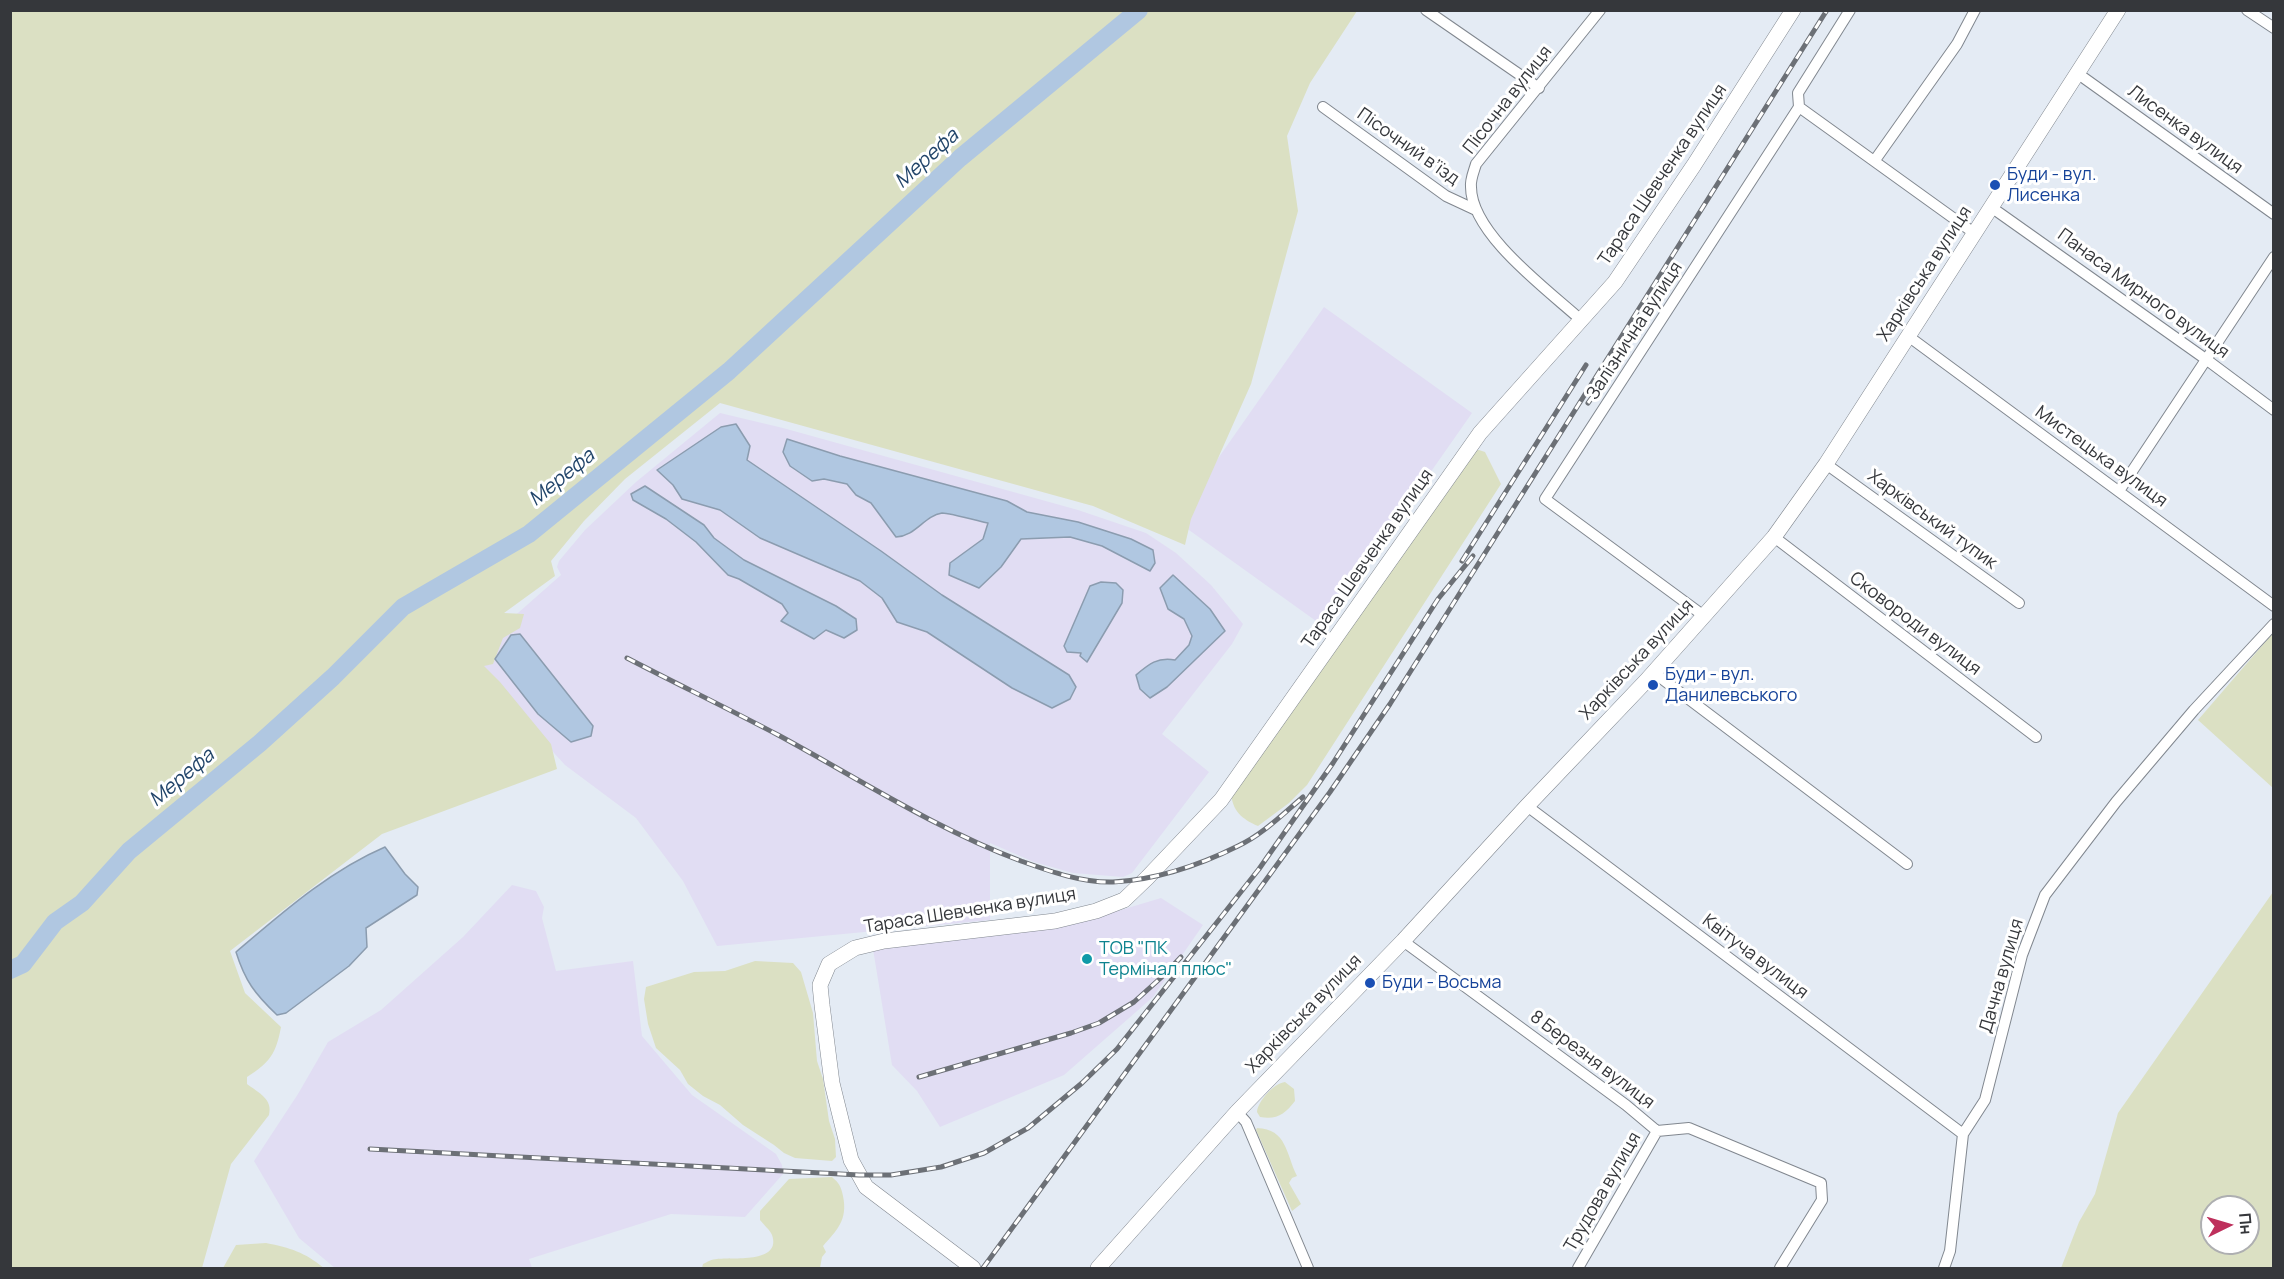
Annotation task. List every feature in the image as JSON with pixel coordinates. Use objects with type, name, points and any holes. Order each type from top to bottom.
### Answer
[{"type":"street","points":[[1426,10],[1539,88]]},
{"type":"street","name":"Пісочна вулиця","points":[[1581,320],[1496,242],[1476,210],[1470,186],[1476,164],[1600,10]]},
{"type":"street","name":"Тараса Шевченка вулиця","points":[[973,1269],[866,1187],[851,1160],[832,1083],[820,985],[829,964],[855,948],[884,941],[1055,921],[1096,911],[1124,900],[1221,800],[1480,433],[1615,282],[1694,165],[1793,10]]},
{"type":"street","name":"Залізнична вулиця","points":[[1704,616],[1545,499],[1799,107],[1798,93],[1850,10]]},
{"type":"street","points":[[1875,160],[1957,44],[1975,10]]},
{"type":"street","name":"Харківська вулиця","points":[[1098,1269],[1237,1112],[1403,941],[1653,672],[1773,537],[1826,464],[2118,10]]},
{"type":"street","points":[[2247,10],[2274,28]]},
{"type":"street","name":"Лисенка вулиця","points":[[2077,73],[2274,214]]},
{"type":"street","name":"Пісочний в’їзд","points":[[1323,107],[1446,196],[1476,210]]},
{"type":"street","points":[[1799,107],[1974,233]]},
{"type":"street","name":"Панаса Мирного вулиця","points":[[1991,207],[2274,410]]},
{"type":"street","points":[[2119,491],[2274,257]]},
{"type":"street","name":"Мистецька вулиця","points":[[1908,336],[2274,606]]},
{"type":"street","name":"Харківський тупик","points":[[1826,464],[2019,603]]},
{"type":"street","name":"Сковороди вулиця","points":[[1773,537],[2036,737]]},
{"type":"street","name":"Дачна вулиця","points":[[1944,1269],[1950,1251],[1963,1134],[1985,1100],[2022,955],[2045,895],[2116,802],[2194,710],[2274,624]]},
{"type":"street","points":[[1653,672],[1907,864]]},
{"type":"street","name":"Квітуча вулиця","points":[[1527,806],[1963,1134]]},
{"type":"street","name":"8 Березня вулиця","points":[[1403,941],[1626,1105],[1657,1131],[1689,1128],[1821,1184],[1822,1200],[1780,1269]]},
{"type":"street","points":[[1237,1112],[1246,1122],[1308,1269]]},
{"type":"street","name":"Трудова вулиця","points":[[1578,1269],[1657,1131]]},
{"type":"shaded area","points":[[1324,307],[1472,413],[1323,626],[1175,520]]},
{"type":"shaded area","points":[[720,413],[783,428],[1078,510],[1146,533],[1176,553],[1211,585],[1243,624],[1232,644],[1162,734],[1209,772],[1132,873],[1123,877],[1073,873],[1034,862],[990,843],[990,920],[717,946],[683,881],[636,818],[565,765],[467,658],[561,575],[557,567],[559,561],[585,530],[636,482]]},
{"type":"shaded area","points":[[512,885],[536,891],[544,907],[542,918],[556,971],[633,961],[642,1036],[692,1095],[776,1154],[782,1165],[783,1174],[745,1217],[671,1214],[529,1259],[532,1268],[335,1268],[299,1238],[254,1161],[298,1094],[328,1042],[381,1010],[463,937]]},
{"type":"shaded area","points":[[1161,898],[1203,925],[1153,997],[1064,1075],[940,1127],[917,1091],[892,1065],[873,949],[1071,925]]},
{"type":"green space","points":[[10,11],[1357,11],[1310,83],[1287,136],[1298,211],[1251,384],[1191,519],[1185,545],[1093,506],[720,403],[625,479],[584,521],[551,561],[555,576],[504,613],[524,614],[520,628],[503,638],[493,664],[484,666],[551,744],[557,769],[382,834],[230,951],[245,993],[281,1027],[277,1044],[267,1062],[247,1077],[247,1084],[267,1101],[270,1109],[269,1115],[231,1164],[202,1268],[11,1268]]},
{"type":"green space","points":[[1469,451],[1485,452],[1501,484],[1307,785],[1289,803],[1258,826],[1247,820],[1233,804],[1231,792]]},
{"type":"green space","points":[[2273,633],[2273,788],[2198,720]]},
{"type":"green space","points":[[2273,892],[2273,1268],[2061,1268],[2079,1222],[2095,1194],[2118,1113]]},
{"type":"green space","points":[[755,961],[793,963],[801,972],[813,1013],[817,1061],[835,1139],[836,1157],[832,1161],[795,1158],[784,1153],[688,1084],[680,1070],[656,1048],[648,1024],[644,999],[646,987],[694,972],[725,971]]},
{"type":"green space","points":[[1285,1082],[1294,1089],[1295,1101],[1280,1115],[1271,1118],[1260,1117],[1257,1112],[1263,1098],[1276,1086]]},
{"type":"green space","points":[[1257,1128],[1267,1129],[1274,1133],[1280,1138],[1287,1151],[1297,1176],[1289,1183],[1301,1204],[1292,1211],[1256,1130]]},
{"type":"green space","points":[[832,1177],[841,1190],[844,1212],[837,1229],[823,1246],[826,1252],[822,1257],[820,1268],[702,1268],[703,1264],[713,1260],[754,1257],[770,1251],[773,1244],[772,1235],[760,1220],[760,1211],[789,1179]]},
{"type":"green space","points":[[266,1243],[297,1251],[324,1268],[223,1268],[236,1245]]},
{"type":"water","points":[[736,424],[750,446],[747,460],[942,595],[1069,675],[1076,687],[1070,699],[1052,708],[1012,688],[927,632],[897,622],[882,598],[860,581],[760,538],[720,510],[682,499],[673,485],[657,470],[721,427]]},
{"type":"water","points":[[787,439],[840,456],[1007,501],[1027,512],[1078,522],[1131,539],[1153,550],[1155,563],[1150,571],[1102,546],[1070,537],[1021,539],[1001,567],[979,588],[949,575],[950,563],[983,539],[988,523],[942,513],[930,518],[909,533],[896,537],[871,503],[856,495],[847,484],[824,479],[812,481],[790,466],[783,452]]},
{"type":"water","points":[[645,486],[704,525],[714,538],[744,560],[836,606],[856,619],[857,630],[844,638],[826,630],[814,639],[781,621],[788,613],[782,604],[728,575],[696,542],[666,519],[633,500],[631,494]]},
{"type":"water","points":[[1173,575],[1210,609],[1225,631],[1167,687],[1150,698],[1140,689],[1136,675],[1154,662],[1175,660],[1189,645],[1192,636],[1184,619],[1168,609],[1160,588]]},
{"type":"water","points":[[1101,582],[1116,583],[1123,590],[1122,603],[1087,662],[1080,656],[1081,653],[1067,652],[1064,646],[1090,586]]},
{"type":"water","points":[[520,634],[593,726],[591,736],[571,742],[538,714],[495,659],[511,635]]},
{"type":"water","points":[[385,847],[418,887],[417,895],[366,928],[367,947],[349,966],[286,1013],[277,1015],[252,986],[236,952],[325,880]]},
{"type":"waterway","name":"Мерефа","points":[[10,970],[23,964],[55,922],[82,903],[129,851],[260,743],[333,677],[403,607],[529,534],[729,371],[960,158],[1139,10]]},
{"type":"railway","points":[[983,1268],[1330,792],[1390,704],[1827,10]]},
{"type":"railway","points":[[1588,403],[1617,363]]},
{"type":"railway","points":[[1462,561],[1586,365]]},
{"type":"railway","points":[[370,1149],[859,1175],[891,1175],[941,1167],[984,1153],[1028,1128],[1082,1083],[1117,1049],[1259,869],[1333,763],[1438,599],[1473,556]]},
{"type":"railway","points":[[627,658],[780,736],[928,819],[1021,861],[1078,878],[1101,882],[1129,881],[1161,875],[1193,865],[1247,841],[1272,824],[1303,797]]},
{"type":"railway","points":[[919,1077],[1099,1023],[1134,1002],[1181,957]]},
{"type":"place","name":"Буди - вул. Лисенка","points":[[1995,185]]},
{"type":"place","name":"Буди - вул. Данилевського","points":[[1653,685]]},
{"type":"place","name":"ТОВ \"ПК Термінал плюс\"","points":[[1087,959]]},
{"type":"place","name":"Буди - Восьма","points":[[1370,983]]}]
